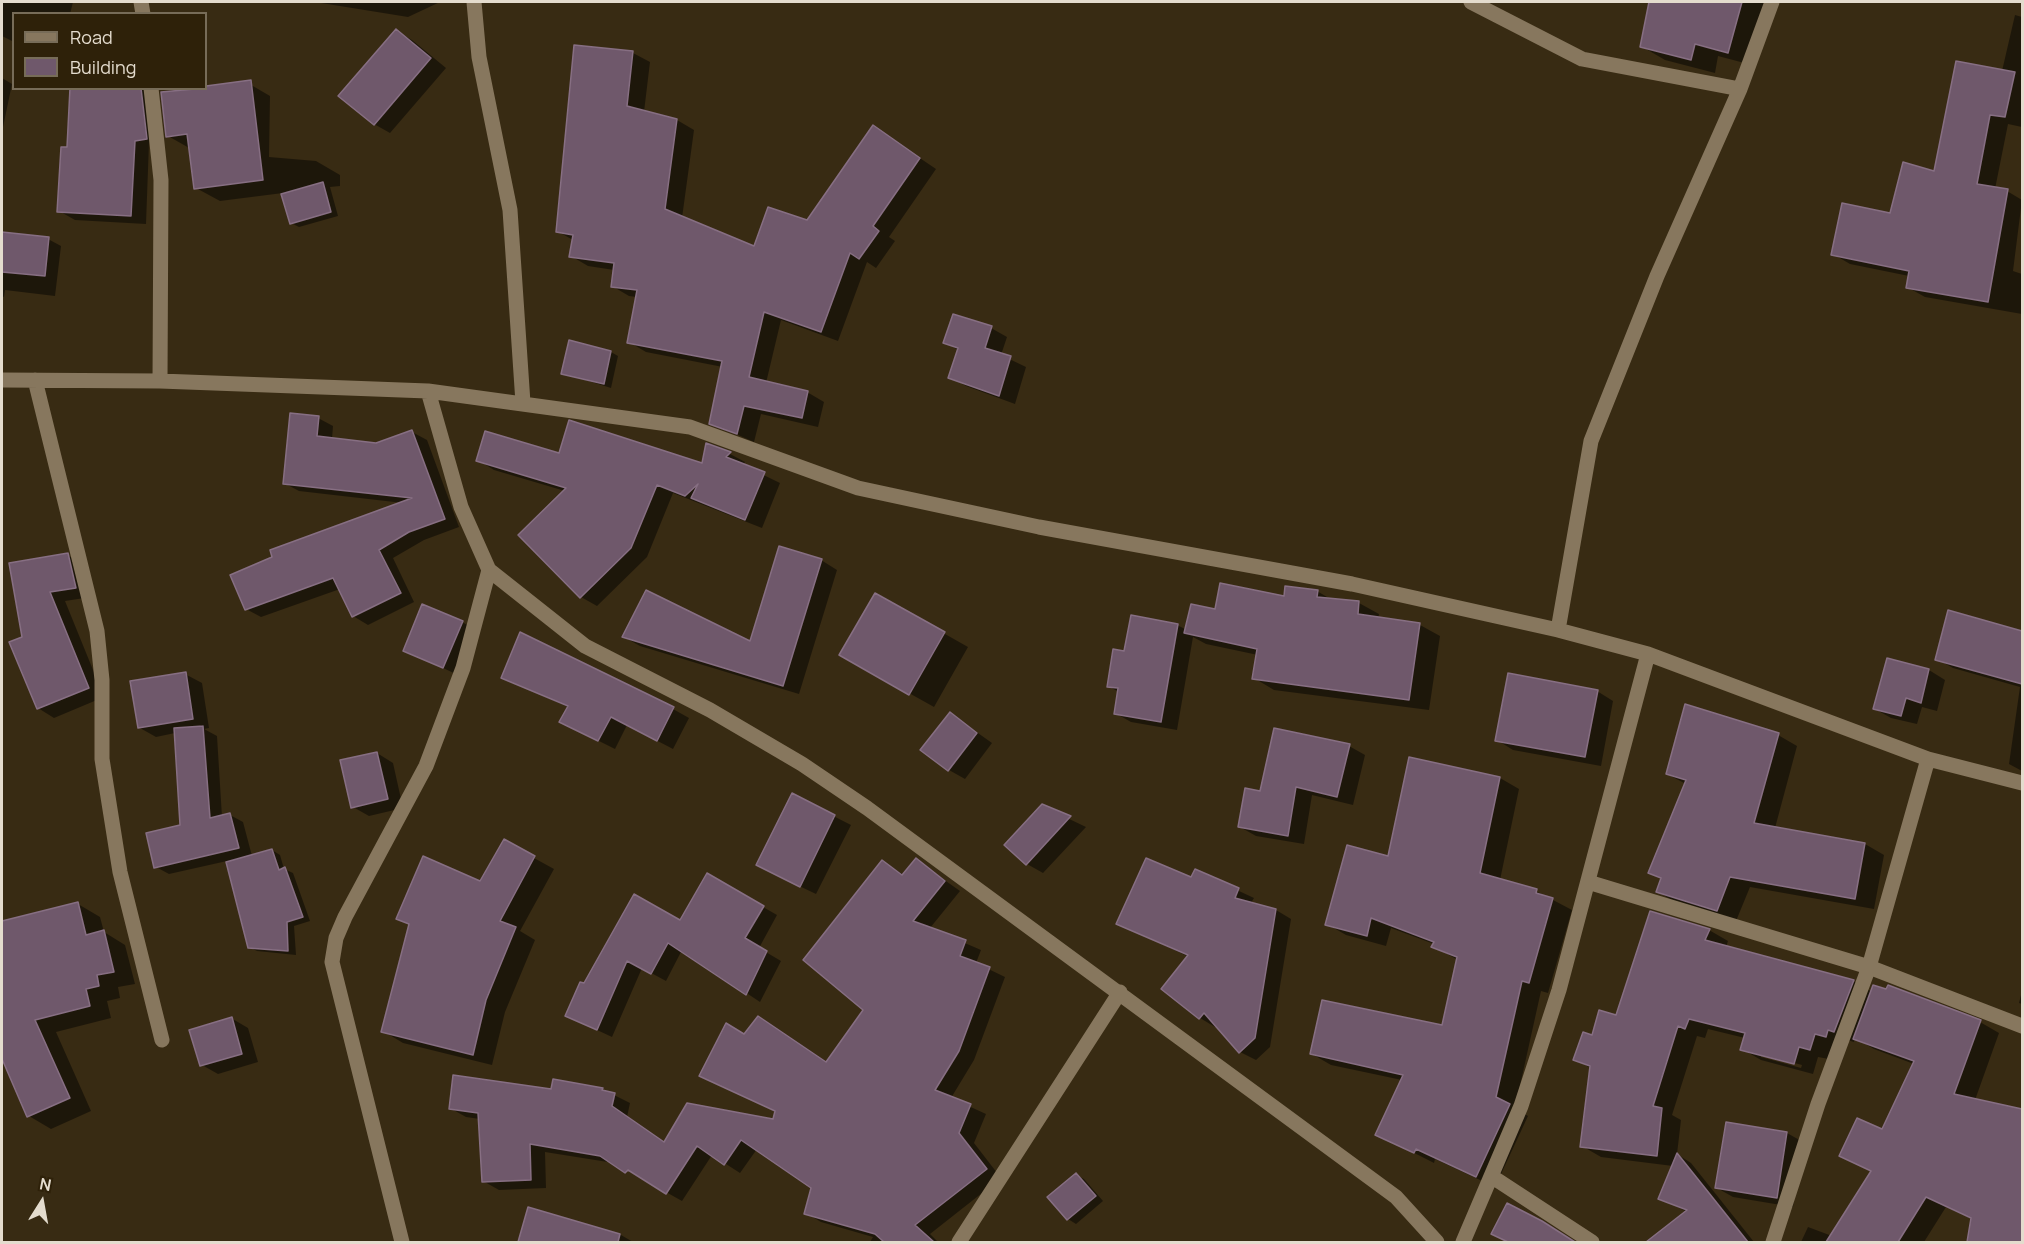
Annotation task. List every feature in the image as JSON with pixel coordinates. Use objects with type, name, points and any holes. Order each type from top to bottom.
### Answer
[{"type":"street","points":[[474,2],[479,57],[510,210],[524,403]]},
{"type":"street","points":[[1471,2],[1582,59],[1740,89]]},
{"type":"street","points":[[1558,630],[1591,441],[1657,276],[1740,89],[1772,2]]},
{"type":"street","points":[[152,90],[161,180],[160,381]]},
{"type":"street","points":[[2,380],[160,381],[428,391],[690,427],[858,488],[1039,527],[1352,584],[1558,630],[1648,654],[1928,759],[2022,783]]},
{"type":"street","points":[[35,380],[97,631],[102,680],[102,759],[107,793],[120,872],[162,1040]]},
{"type":"street","points":[[428,391],[461,507],[489,570],[585,646],[710,710],[802,764],[867,808],[1396,1197],[1437,1242]]},
{"type":"street","points":[[402,1242],[332,962],[336,938],[345,917],[426,766],[463,668],[489,570]]},
{"type":"street","points":[[1462,1242],[1528,1085],[1559,990],[1648,654]]},
{"type":"street","points":[[1773,1242],[1818,1104],[1869,967],[1928,759]]},
{"type":"street","points":[[1588,882],[1869,967],[2022,1026]]},
{"type":"street","points":[[959,1242],[1120,992]]},
{"type":"street","points":[[1491,1176],[1592,1242]]},
{"type":"building","points":[[1649,2],[1742,2],[1728,53],[1695,44],[1691,60],[1640,47]]},
{"type":"building","points":[[396,29],[431,58],[374,125],[338,96]]},
{"type":"building","points":[[574,45],[633,51],[627,106],[677,119],[665,209],[754,246],[768,207],[807,220],[873,125],[920,158],[873,226],[879,231],[859,259],[850,253],[821,332],[764,312],[749,377],[808,391],[802,418],[744,406],[737,434],[709,424],[722,361],[627,343],[637,290],[611,287],[614,263],[569,257],[573,235],[556,232]]},
{"type":"building","points":[[1956,61],[2015,72],[2005,117],[1990,115],[1977,184],[2008,189],[1988,302],[1906,288],[1909,271],[1831,255],[1842,203],[1890,213],[1903,162],[1934,171]]},
{"type":"building","points":[[251,80],[263,180],[194,189],[187,134],[166,137],[161,92],[207,90],[207,86]]},
{"type":"building","points":[[70,90],[141,90],[147,139],[135,141],[131,216],[57,212],[61,147],[67,147]]},
{"type":"building","points":[[323,182],[331,212],[290,224],[281,194]]},
{"type":"building","points":[[2,232],[49,237],[45,276],[2,272]]},
{"type":"building","points":[[953,314],[992,326],[985,348],[1011,356],[999,396],[948,378],[958,348],[943,343]]},
{"type":"building","points":[[569,340],[611,351],[604,384],[561,374]]},
{"type":"building","points":[[290,413],[319,416],[317,436],[376,443],[412,430],[445,519],[409,532],[379,550],[401,593],[352,617],[333,578],[245,610],[230,575],[272,557],[270,550],[412,498],[283,484]]},
{"type":"building","points":[[569,420],[702,463],[706,443],[731,452],[726,457],[765,472],[745,520],[691,498],[698,484],[685,496],[657,485],[631,548],[580,598],[518,535],[566,488],[476,461],[485,431],[559,453]]},
{"type":"building","points":[[779,546],[822,559],[783,686],[622,637],[646,590],[750,641]]},
{"type":"building","points":[[68,553],[76,588],[50,592],[89,688],[37,709],[9,642],[22,637],[9,563]]},
{"type":"building","points":[[1220,583],[1284,596],[1285,586],[1318,590],[1317,597],[1359,601],[1358,614],[1420,623],[1409,700],[1252,679],[1257,649],[1184,633],[1191,604],[1215,609]]},
{"type":"building","points":[[875,593],[945,632],[909,695],[839,655]]},
{"type":"building","points":[[422,604],[463,621],[443,668],[403,651]]},
{"type":"building","points":[[1948,610],[2022,631],[2022,684],[1935,660]]},
{"type":"building","points":[[1131,615],[1178,624],[1161,722],[1114,714],[1118,688],[1107,687],[1113,649],[1124,651]]},
{"type":"building","points":[[520,632],[674,707],[657,741],[611,717],[598,741],[559,722],[568,706],[501,678]]},
{"type":"building","points":[[1887,658],[1929,669],[1921,703],[1906,698],[1901,716],[1873,709]]},
{"type":"building","points":[[186,672],[193,719],[138,728],[130,681]]},
{"type":"building","points":[[1508,673],[1598,690],[1585,757],[1495,741]]},
{"type":"building","points":[[1685,704],[1779,733],[1754,823],[1865,843],[1855,899],[1730,877],[1717,911],[1656,892],[1661,878],[1648,873],[1686,780],[1666,774]]},
{"type":"building","points":[[950,712],[977,733],[948,771],[920,750]]},
{"type":"building","points":[[203,726],[210,818],[230,813],[239,848],[154,868],[146,833],[180,825],[174,728]]},
{"type":"building","points":[[1274,728],[1350,744],[1337,797],[1296,787],[1288,836],[1238,827],[1245,788],[1260,791]]},
{"type":"building","points":[[377,752],[388,799],[351,808],[340,760]]},
{"type":"building","points":[[1409,757],[1500,777],[1480,873],[1537,889],[1536,893],[1553,898],[1529,983],[1522,981],[1496,1097],[1510,1104],[1476,1177],[1416,1149],[1414,1153],[1375,1135],[1403,1075],[1310,1054],[1322,1000],[1442,1025],[1457,957],[1431,947],[1434,942],[1371,918],[1367,936],[1325,925],[1347,845],[1388,856]]},
{"type":"building","points":[[792,793],[835,815],[800,887],[756,865]]},
{"type":"building","points":[[1042,804],[1071,816],[1026,865],[1004,845]]},
{"type":"building","points":[[504,839],[535,856],[500,921],[516,927],[486,1000],[473,1055],[381,1032],[409,924],[396,919],[423,856],[480,881]]},
{"type":"building","points":[[272,849],[279,870],[285,867],[303,917],[287,922],[288,951],[248,948],[226,862]]},
{"type":"building","points":[[916,858],[945,881],[913,921],[966,940],[960,956],[990,967],[959,1051],[935,1090],[971,1104],[959,1133],[987,1169],[915,1225],[934,1242],[884,1242],[875,1234],[804,1214],[811,1188],[741,1140],[724,1165],[697,1146],[666,1194],[628,1170],[625,1173],[600,1156],[530,1144],[531,1180],[482,1182],[478,1113],[449,1109],[453,1075],[551,1089],[553,1079],[603,1088],[602,1090],[615,1093],[612,1106],[664,1142],[687,1103],[773,1119],[775,1111],[699,1076],[726,1023],[744,1034],[758,1016],[826,1062],[863,1010],[803,960],[882,860],[902,875]]},
{"type":"building","points":[[1146,858],[1191,877],[1195,869],[1239,888],[1235,898],[1276,909],[1255,1038],[1239,1053],[1204,1013],[1199,1019],[1161,989],[1188,955],[1116,924]]},
{"type":"building","points":[[707,873],[764,906],[745,938],[767,951],[746,995],[668,943],[651,974],[627,961],[597,1030],[565,1016],[580,982],[584,983],[634,894],[680,920]]},
{"type":"building","points":[[78,902],[86,935],[104,930],[114,972],[97,975],[99,986],[86,989],[90,1006],[35,1020],[70,1098],[27,1117],[2,1059],[2,921]]},
{"type":"building","points":[[1650,911],[1710,929],[1705,940],[1854,980],[1834,1032],[1828,1030],[1826,1037],[1815,1034],[1810,1050],[1799,1047],[1794,1064],[1740,1050],[1745,1033],[1689,1019],[1685,1029],[1678,1026],[1653,1106],[1662,1108],[1657,1156],[1580,1147],[1590,1066],[1573,1060],[1583,1032],[1592,1035],[1599,1010],[1616,1015]]},
{"type":"building","points":[[1873,985],[1886,989],[1888,985],[1981,1020],[1954,1094],[2022,1109],[2022,1242],[1967,1242],[1971,1218],[1926,1197],[1898,1242],[1826,1242],[1871,1171],[1839,1156],[1857,1118],[1882,1129],[1914,1061],[1853,1039]]},
{"type":"building","points":[[232,1017],[242,1054],[200,1066],[189,1030]]},
{"type":"building","points":[[1726,1122],[1787,1132],[1777,1198],[1715,1188]]},
{"type":"building","points":[[1677,1153],[1748,1242],[1646,1242],[1687,1210],[1658,1199]]},
{"type":"building","points":[[1076,1173],[1096,1196],[1067,1220],[1047,1197]]},
{"type":"building","points":[[1507,1203],[1575,1242],[1508,1242],[1491,1234]]},
{"type":"building","points":[[528,1207],[620,1234],[618,1242],[518,1242]]}]
